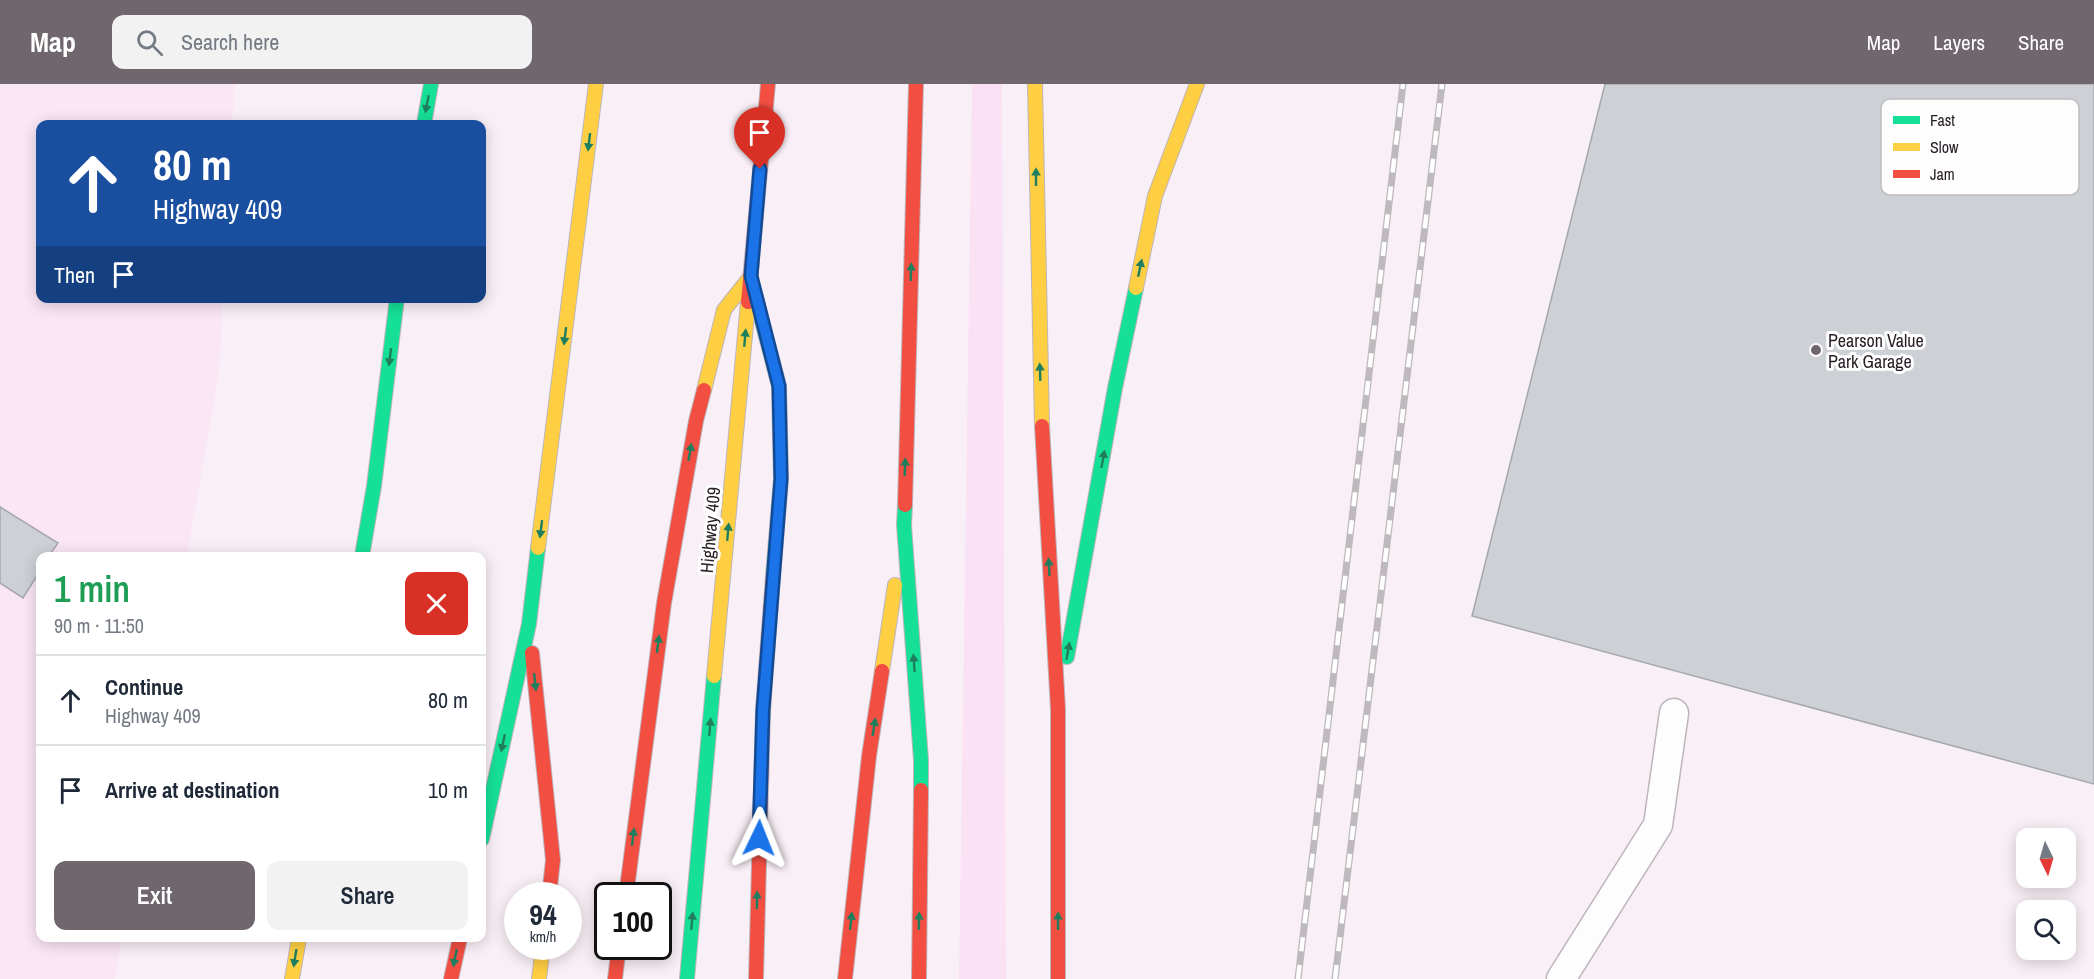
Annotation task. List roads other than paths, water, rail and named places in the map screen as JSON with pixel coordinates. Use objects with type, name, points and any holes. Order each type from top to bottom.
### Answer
[{"type":"main road","points":[[424,120],[431,84]]},
{"type":"main road","points":[[486,821],[529,624],[596,84]]},
{"type":"main road","name":"Highway 409","points":[[687,979],[768,84]]},
{"type":"main road","points":[[916,84],[904,525],[921,760],[919,979]]},
{"type":"main road","points":[[1035,84],[1042,443],[1058,709],[1058,979]]},
{"type":"main road","points":[[1058,709],[1114,388],[1155,196],[1197,84]]},
{"type":"main road","points":[[413,120],[414,104]]},
{"type":"main road","points":[[628,882],[664,603],[696,421],[724,310],[751,276]]},
{"type":"main road","points":[[751,276],[779,386],[781,479],[763,710],[756,979]]},
{"type":"main road","points":[[363,552],[374,486],[396,303]]},
{"type":"main road","points":[[845,979],[869,756],[904,525]]},
{"type":"main road","points":[[529,624],[553,860],[551,882]]},
{"type":"main road","points":[[292,979],[298,942]]},
{"type":"main road","points":[[451,979],[459,942]]},
{"type":"main road","points":[[539,979],[541,960]]},
{"type":"main road","points":[[615,979],[617,960]]},
{"type":"lane","points":[[1561,979],[1658,825],[1674,713]]},
{"type":"railway","points":[[1298,979],[1403,84]]},
{"type":"railway","points":[[1335,979],[1442,84]]},
{"type":"place","name":"Pearson Value Park Garage","points":[[1816,350]]}]
